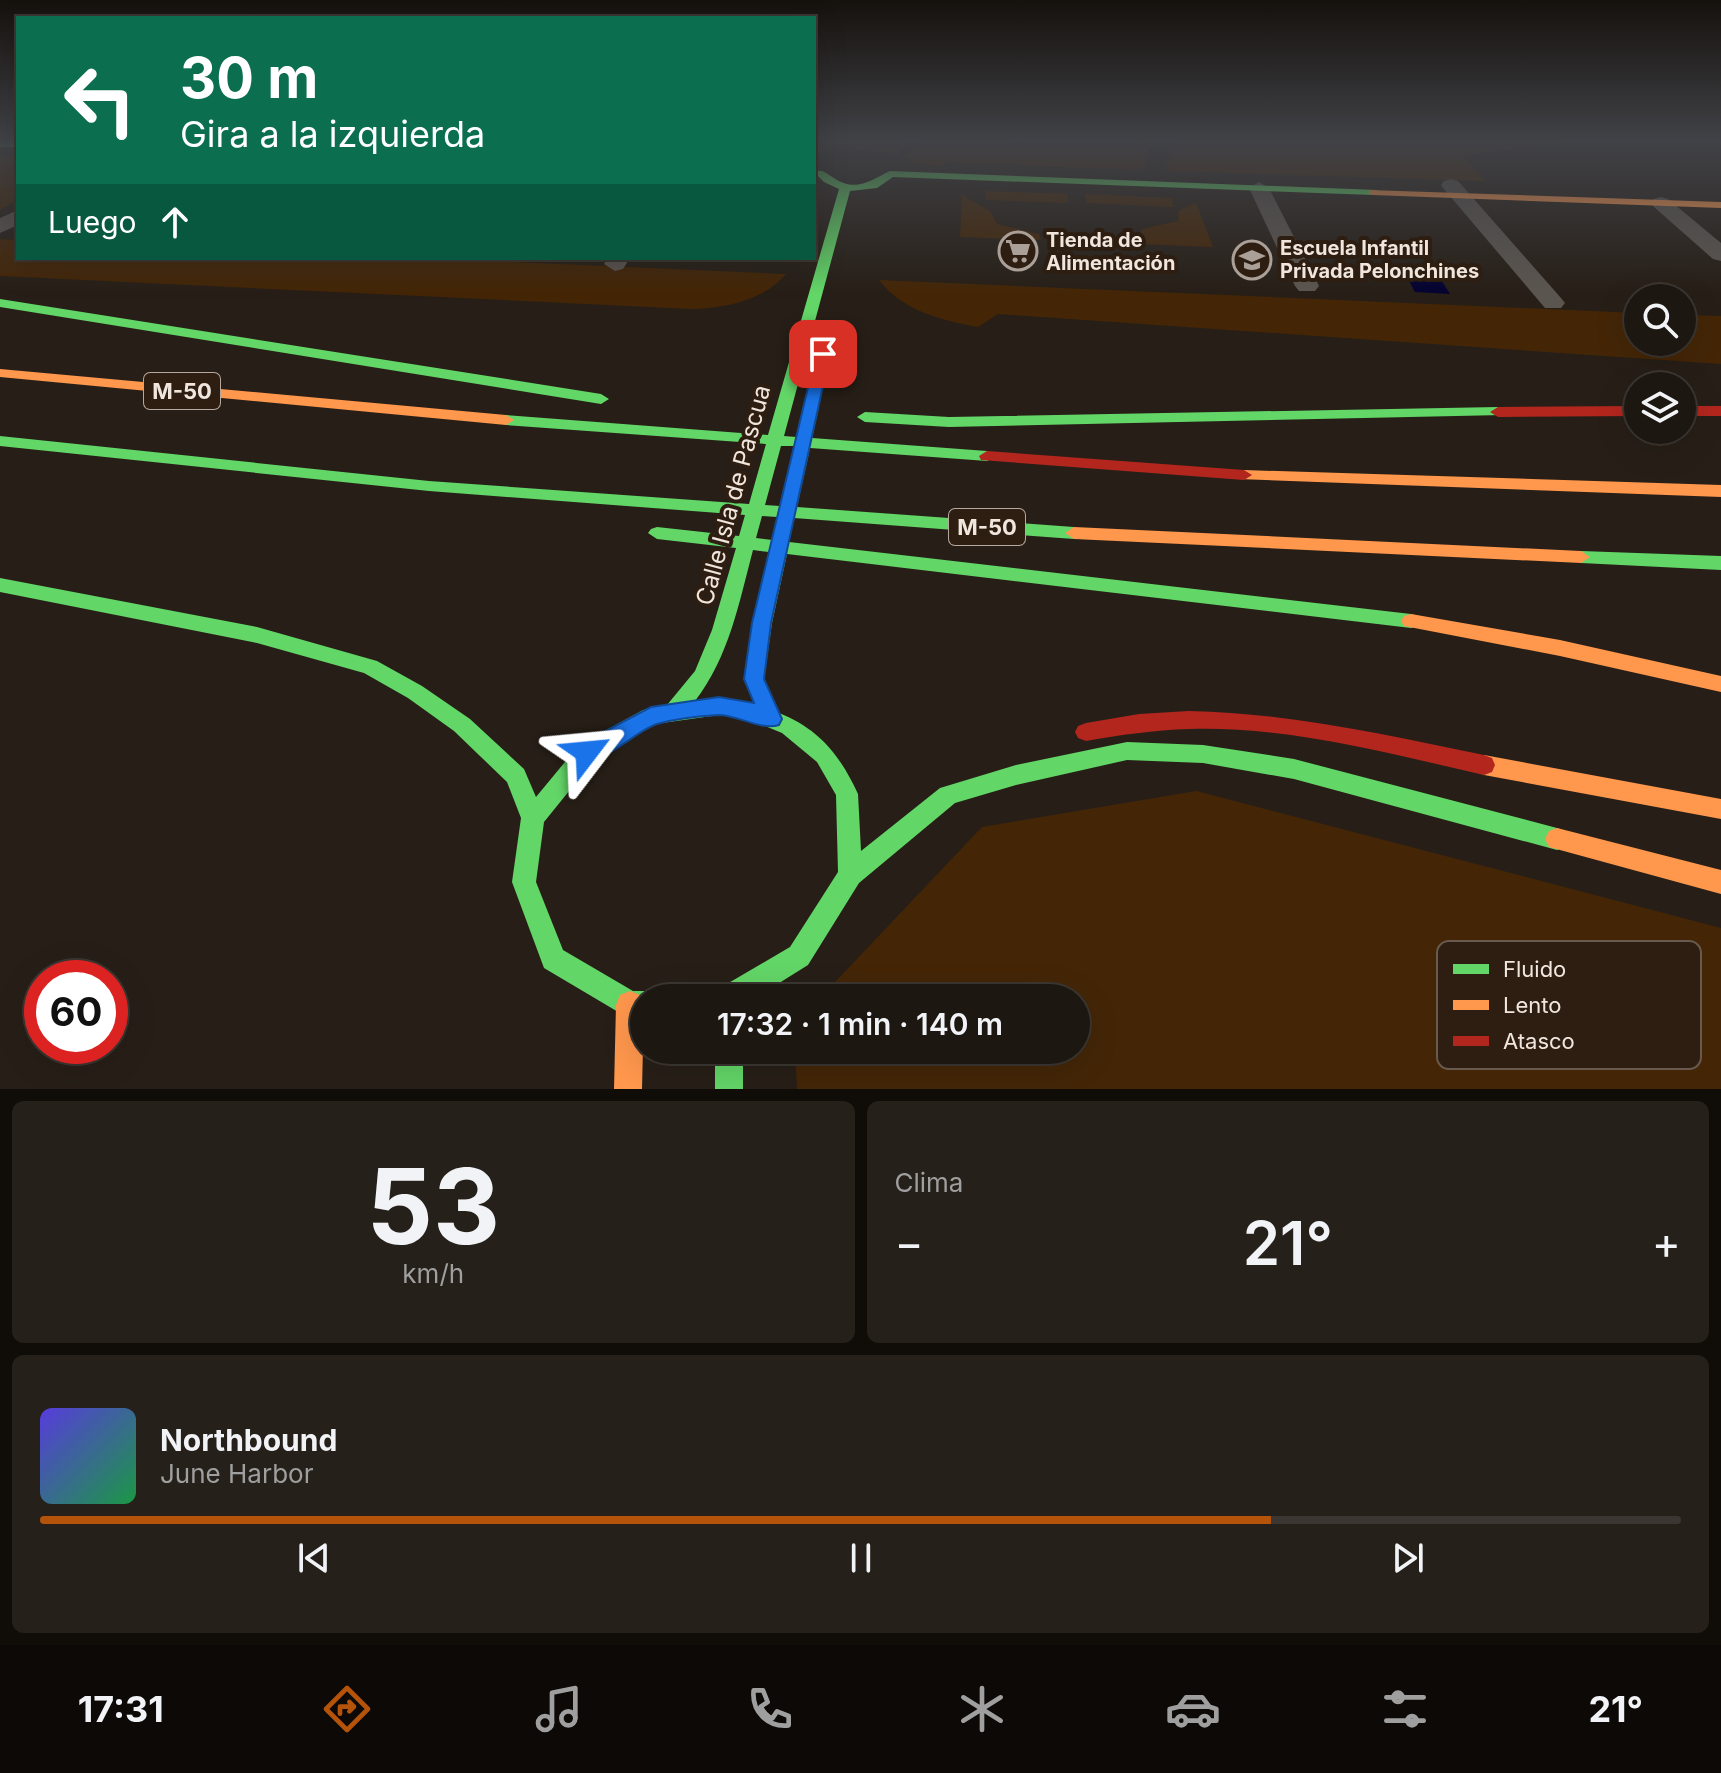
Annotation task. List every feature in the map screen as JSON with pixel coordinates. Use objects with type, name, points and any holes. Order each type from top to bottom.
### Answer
[{"type":"main road","name":"Calle Isla de Pascua","points":[[673,713],[703,675],[722,630],[796,354],[850,190]]},
{"type":"main road","points":[[835,296],[851,190]]},
{"type":"main road","points":[[1437,190],[1721,205]]},
{"type":"main road","points":[[0,303],[613,400]]},
{"type":"main road","name":"M-50","points":[[0,373],[365,409],[1271,477],[1721,491]]},
{"type":"main road","points":[[771,719],[754,679],[762,623],[816,384]]},
{"type":"main road","points":[[766,412],[949,422],[1354,413],[1624,411]]},
{"type":"main road","points":[[1696,411],[1721,411]]},
{"type":"main road","name":"M-50","points":[[0,441],[253,471],[650,504],[1291,548],[1721,563]]},
{"type":"main road","points":[[253,471],[314,492]]},
{"type":"main road","points":[[643,531],[1411,621],[1560,648],[1721,684]]},
{"type":"main road","points":[[0,585],[156,613],[308,647],[370,667],[415,692],[462,725],[516,776],[533,818],[524,882],[553,959],[630,1001]]},
{"type":"main road","points":[[533,818],[587,752],[651,716],[719,706],[748,710],[790,727],[825,755],[847,794],[850,875]]},
{"type":"main road","points":[[1063,739],[1119,722],[1205,716],[1261,722],[1721,809]]},
{"type":"main road","points":[[948,795],[1016,775],[1127,751],[1203,754],[1294,769],[1721,882]]},
{"type":"main road","points":[[753,984],[799,956],[850,875],[948,795],[995,763]]},
{"type":"main road","points":[[628,1089],[631,1064]]},
{"type":"main road","points":[[729,1064],[729,1089]]},
{"type":"street","points":[[1260,190],[1307,286]]},
{"type":"street","points":[[1455,190],[1553,303]]},
{"type":"street","points":[[1661,203],[1721,254]]},
{"type":"shaded area","points":[[0,190],[16,190],[16,200],[0,210]]},
{"type":"shaded area","points":[[986,191],[1067,194],[1068,203],[986,200]]},
{"type":"shaded area","points":[[1085,194],[1171,198],[1174,207],[1087,203]]},
{"type":"shaded area","points":[[962,195],[990,211],[997,224],[1039,234],[1041,240],[960,237]]},
{"type":"shaded area","points":[[1196,203],[1213,247],[1136,244],[1142,229],[1178,221],[1179,210]]},
{"type":"shaded area","points":[[0,239],[16,240],[16,260],[468,260],[786,274],[755,297],[717,307],[691,309],[0,276]]},
{"type":"shaded area","points":[[1402,268],[1435,270],[1450,294],[1415,292]]},
{"type":"shaded area","points":[[879,280],[1624,312],[1624,356],[1696,356],[1696,315],[1721,316],[1721,364],[998,314],[978,327],[911,307]]},
{"type":"shaded area","points":[[1196,791],[1721,928],[1721,1089],[797,1089],[796,1064],[1090,1064],[1090,984],[833,984],[982,827]]},
{"type":"traffic: fast","points":[[673,713],[703,675],[722,630],[844,190]]},
{"type":"traffic: fast","points":[[1315,190],[1373,192]]},
{"type":"traffic: fast","points":[[0,303],[601,399]]},
{"type":"traffic: fast","points":[[771,719],[754,679],[762,623],[811,407]]},
{"type":"traffic: fast","points":[[865,417],[949,422],[1498,412]]},
{"type":"traffic: fast","points":[[506,420],[987,456]]},
{"type":"traffic: fast","points":[[0,441],[429,486],[1074,533]]},
{"type":"traffic: fast","points":[[657,533],[1411,621]]},
{"type":"traffic: fast","points":[[1581,557],[1721,563]]},
{"type":"traffic: fast","points":[[0,585],[257,635],[370,667],[415,692],[462,725],[516,776],[533,818]]},
{"type":"traffic: fast","points":[[630,1005],[553,959],[524,882],[533,818],[587,752],[651,716],[719,706],[748,710],[790,727],[825,755],[847,794],[850,875],[799,956],[753,984]]},
{"type":"traffic: fast","points":[[850,875],[948,795],[1016,775],[1127,751],[1203,754],[1294,769],[1557,839]]},
{"type":"traffic: fast","points":[[729,1064],[729,1089]]},
{"type":"traffic: slow","points":[[1373,192],[1721,205]]},
{"type":"traffic: slow","points":[[0,373],[506,420]]},
{"type":"traffic: slow","points":[[1244,475],[1721,491]]},
{"type":"traffic: slow","points":[[1074,533],[1581,557]]},
{"type":"traffic: slow","points":[[1411,621],[1560,648],[1721,684]]},
{"type":"traffic: slow","points":[[1484,765],[1721,809]]},
{"type":"traffic: slow","points":[[1557,839],[1721,882]]},
{"type":"traffic: slow","points":[[628,1089],[630,1005]]},
{"type":"traffic: jam","points":[[1498,412],[1624,411]]},
{"type":"traffic: jam","points":[[1696,411],[1721,411]]},
{"type":"traffic: jam","points":[[987,456],[1244,475]]},
{"type":"traffic: jam","points":[[1086,732],[1139,723],[1239,721],[1335,734],[1484,765]]},
{"type":"place","name":"Tienda de Alimentación","points":[[1018,251]]},
{"type":"place","name":"Escuela Infantil Privada Pelonchines","points":[[1252,260]]},
{"type":"route","points":[[587,752],[651,716],[719,706],[748,710],[771,719],[754,679],[762,623],[823,354]]}]
